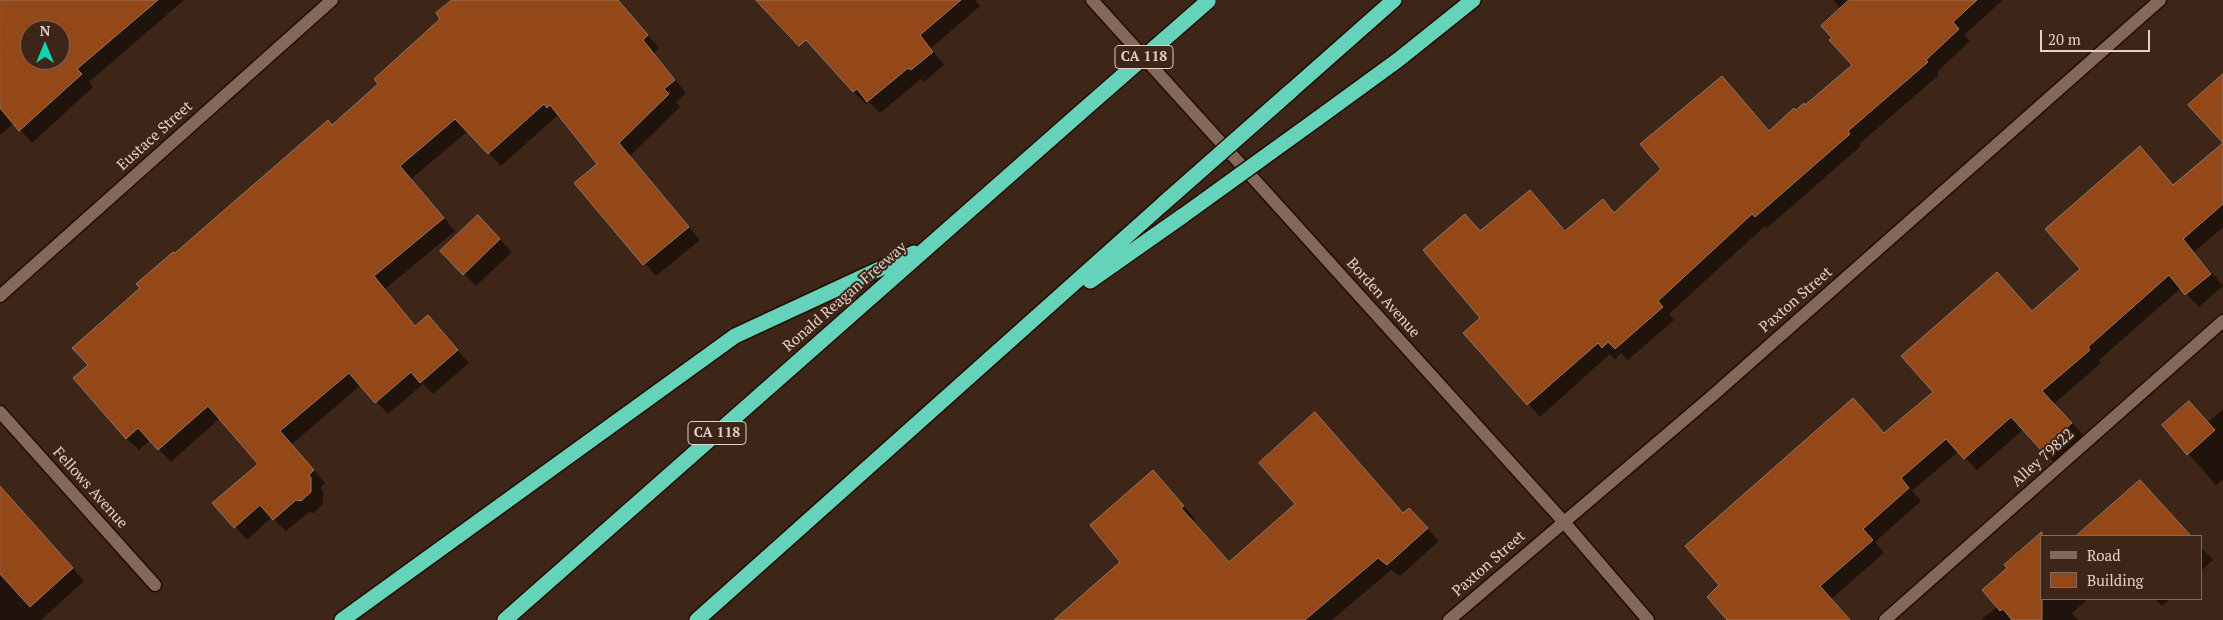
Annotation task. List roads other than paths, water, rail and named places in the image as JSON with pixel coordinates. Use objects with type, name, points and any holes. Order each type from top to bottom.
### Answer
[{"type":"highway","name":"Ronald Reagan Freeway","points":[[505,620],[1208,0]]},
{"type":"highway","points":[[697,620],[1394,0]]},
{"type":"highway","points":[[1041,314],[1184,215],[1317,119],[1398,60],[1473,0]]},
{"type":"highway","points":[[342,620],[735,336],[929,246]]},
{"type":"street","name":"Eustace Street","points":[[0,296],[332,0]]},
{"type":"street","name":"Borden Avenue","points":[[1092,0],[1563,522],[1648,620]]},
{"type":"street","name":"Paxton Street","points":[[1450,620],[1711,397],[2160,0]]},
{"type":"street","name":"Alley 79822","points":[[1885,620],[2223,321]]},
{"type":"street","name":"Fellows Avenue","points":[[0,412],[155,585]]}]
